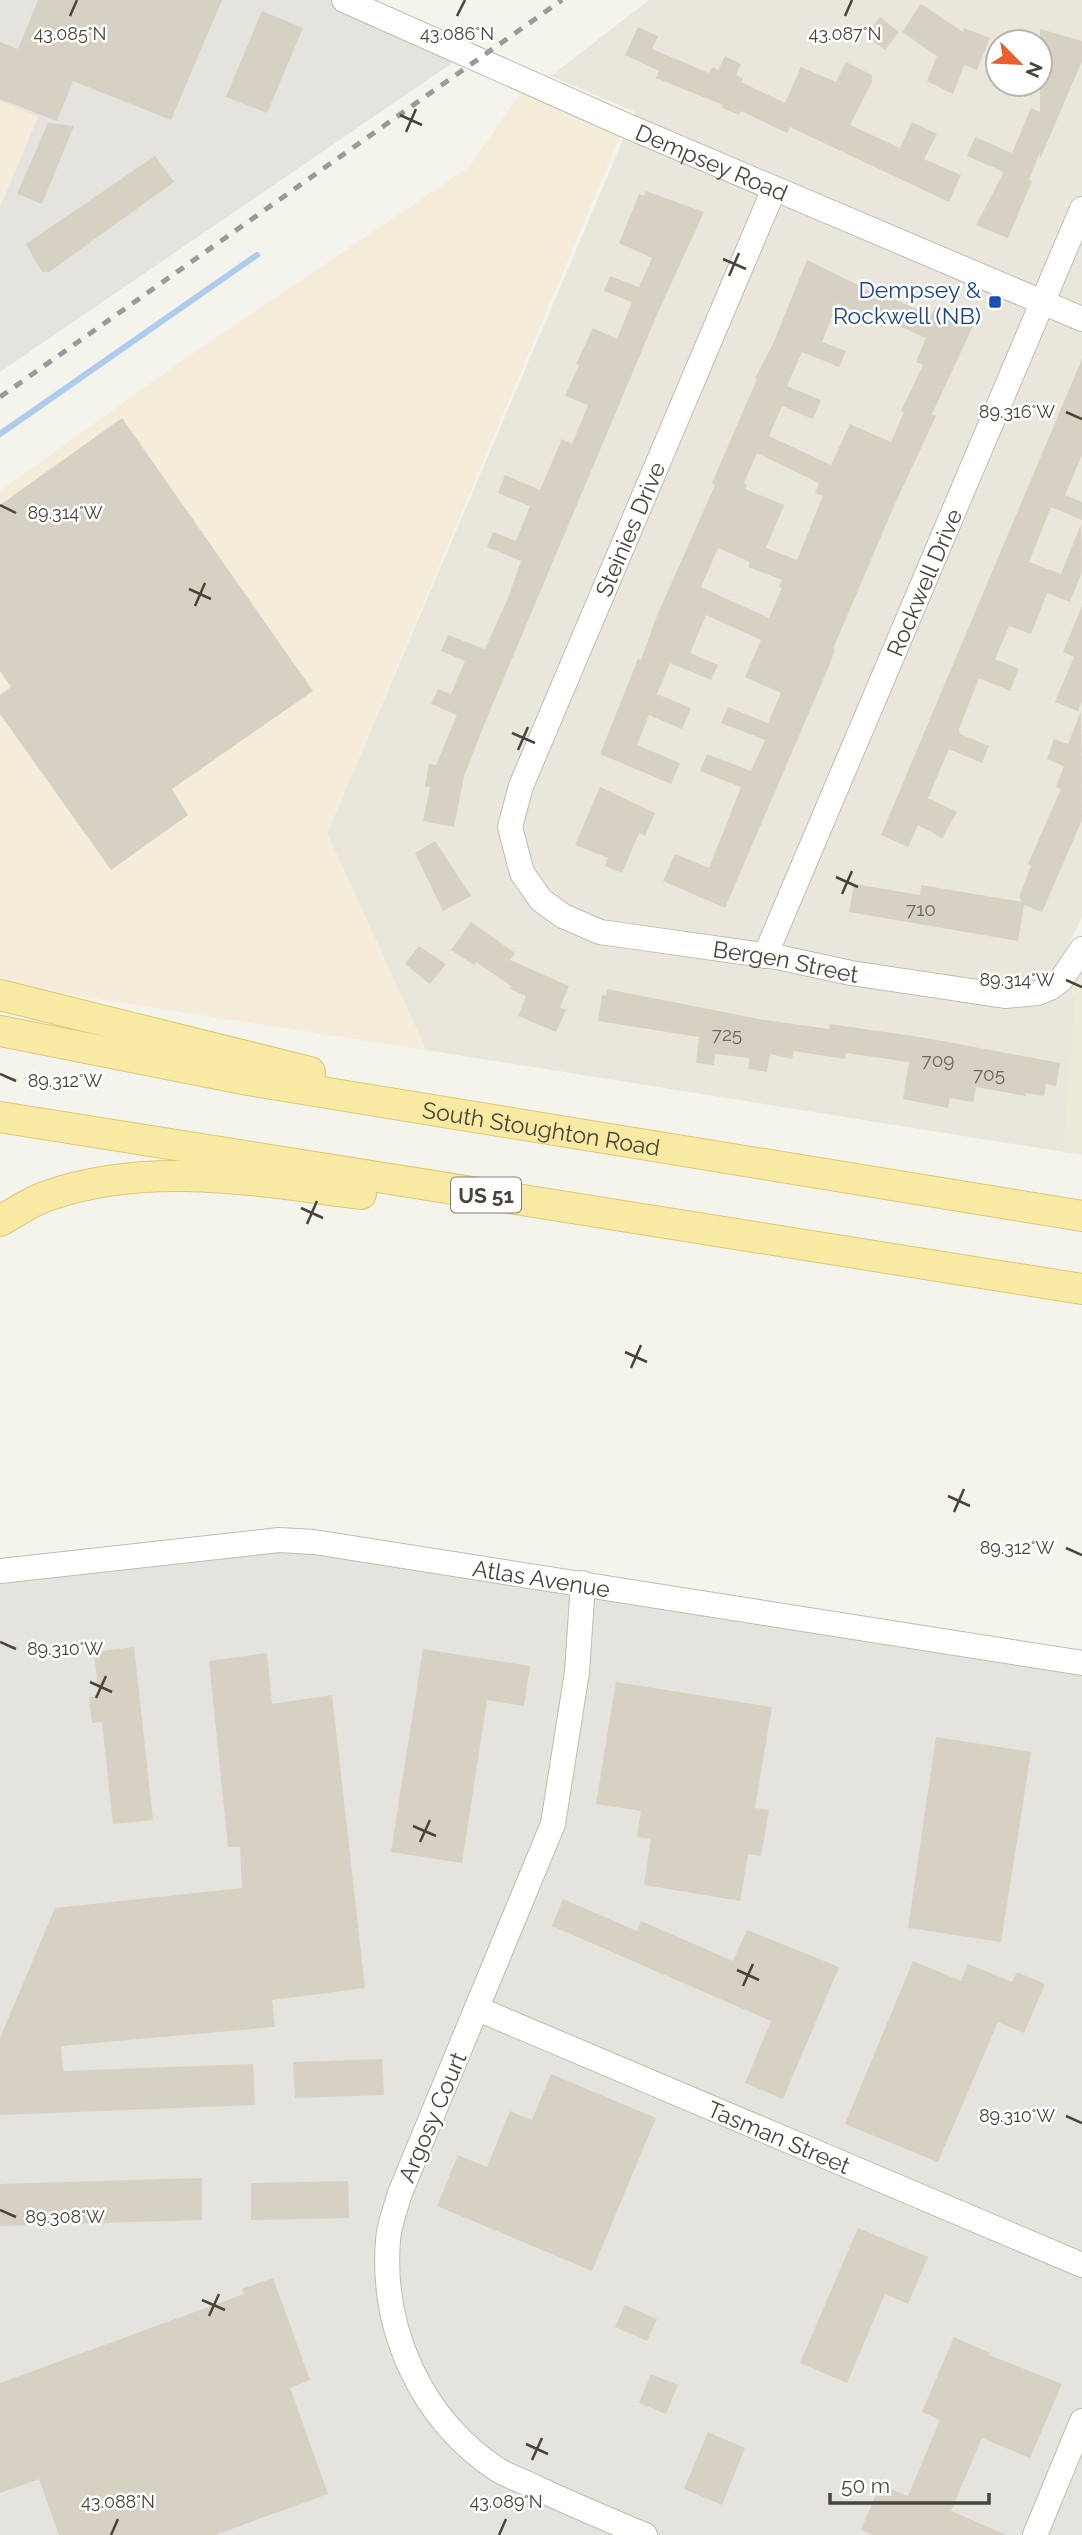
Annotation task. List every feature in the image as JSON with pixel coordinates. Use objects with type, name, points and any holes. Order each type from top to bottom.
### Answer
[{"type":"main road","points":[[0,995],[520,1124]]},
{"type":"main road","name":"South Stoughton Road","points":[[0,1031],[248,1080],[1082,1216]]},
{"type":"main road","name":"US 51","points":[[0,1117],[1082,1289]]},
{"type":"main road","points":[[0,1221],[46,1196],[114,1179],[219,1175],[973,1272]]},
{"type":"street","name":"Dempsey Road","points":[[344,0],[774,189],[1082,319]]},
{"type":"street","name":"Steinies Drive","points":[[522,873],[510,827],[521,786],[774,189]]},
{"type":"street","name":"Rockwell Drive","points":[[765,956],[1082,209]]},
{"type":"street","name":"Bergen Street","points":[[522,873],[541,900],[563,916],[600,932],[1005,996],[1038,993],[1061,980],[1082,949]]},
{"type":"street","name":"Atlas Avenue","points":[[0,1571],[279,1540],[394,1553],[1082,1662]]},
{"type":"street","name":"Argosy Court","points":[[583,1583],[577,1672],[553,1824],[400,2193],[388,2236],[390,2305],[400,2342],[416,2383],[445,2423],[498,2470],[645,2535]]},
{"type":"street","name":"Tasman Street","points":[[478,2009],[969,2220],[1082,2265]]},
{"type":"street","points":[[1035,2535],[1082,2421]]},
{"type":"shaded area","points":[[0,0],[344,0],[467,53],[0,372],[0,207],[38,117],[0,101]]},
{"type":"shaded area","points":[[649,0],[1082,0],[1082,917],[1060,963],[1076,1000],[1064,1152],[426,1050],[327,833],[635,112],[551,76]]},
{"type":"shaded area","points":[[528,82],[625,125],[327,833],[426,1050],[0,984],[0,491],[177,364],[469,167]]},
{"type":"shaded area","points":[[0,101],[38,117],[0,207]]},
{"type":"shaded area","points":[[1082,949],[1082,1155],[1064,1152],[1076,1000],[1066,973]]},
{"type":"shaded area","points":[[279,1540],[1082,1663],[1082,2535],[0,2535],[0,1571]]},
{"type":"building","points":[[38,0],[222,0],[171,120],[73,81],[57,121],[0,99],[0,42],[18,49]]},
{"type":"building","points":[[921,4],[963,32],[964,28],[984,36],[984,53],[977,70],[964,65],[953,94],[927,81],[937,56],[902,32]]},
{"type":"building","points":[[262,11],[303,28],[267,113],[226,97]]},
{"type":"building","points":[[880,17],[899,32],[885,50],[866,36]]},
{"type":"building","points":[[638,27],[658,36],[652,49],[709,73],[712,67],[718,70],[725,56],[741,64],[736,75],[743,79],[741,82],[785,103],[801,67],[836,82],[846,62],[872,75],[872,82],[850,125],[900,148],[912,122],[937,134],[924,159],[961,175],[949,202],[790,127],[787,133],[741,111],[739,115],[722,108],[723,105],[656,78],[659,71],[625,55]]},
{"type":"building","points":[[1054,33],[1082,41],[1082,61],[1040,159],[1040,152],[1029,180],[1032,181],[1008,238],[976,225],[1004,172],[967,156],[975,137],[1012,153],[1031,108],[1040,112],[1040,98],[1054,98]]},
{"type":"building","points":[[48,123],[74,126],[42,204],[17,194]]},
{"type":"building","points":[[155,156],[174,182],[49,272],[42,272],[26,244]]},
{"type":"building","points":[[646,191],[704,212],[659,310],[484,725],[464,776],[454,827],[423,821],[430,787],[425,786],[429,764],[436,765],[457,715],[431,704],[438,689],[451,694],[465,661],[441,651],[448,635],[485,649],[508,598],[521,561],[487,547],[493,532],[516,541],[530,506],[498,493],[505,475],[540,490],[562,439],[572,444],[588,405],[565,396],[579,365],[576,364],[593,328],[617,339],[632,302],[604,291],[610,276],[639,287],[652,258],[619,243],[639,194],[644,196]]},
{"type":"building","points":[[807,260],[888,300],[890,297],[931,316],[935,307],[973,326],[932,414],[936,416],[894,506],[725,908],[663,881],[675,854],[709,868],[741,787],[700,771],[707,754],[751,771],[765,740],[721,723],[728,707],[768,723],[781,693],[745,677],[761,640],[706,615],[690,653],[718,665],[711,680],[670,663],[657,694],[691,708],[682,729],[649,715],[637,745],[680,763],[671,784],[600,754],[638,659],[641,660],[656,618],[715,485],[712,483],[757,379],[755,378],[773,344]],"holes":[[[837,303],[864,316],[867,312],[926,338],[916,362],[923,365],[901,411],[904,412],[891,442],[850,424],[831,465],[769,436],[782,406],[813,419],[821,400],[787,386],[802,352],[839,367],[846,351],[822,342]],[[757,453],[819,483],[815,493],[823,496],[797,560],[766,548],[784,505],[745,489],[747,485],[744,483]],[[718,548],[750,562],[748,567],[782,580],[779,587],[782,588],[769,618],[701,587]]]},
{"type":"building","points":[[1082,359],[1082,455],[1065,495],[1082,502],[1082,520],[1051,507],[1029,562],[1061,574],[1081,524],[1082,572],[1070,602],[1047,593],[1031,634],[1009,626],[995,659],[1019,669],[1010,691],[979,678],[959,729],[960,734],[989,746],[982,763],[949,749],[928,798],[957,812],[942,838],[918,825],[908,847],[881,835]]},
{"type":"building","points":[[122,418],[313,691],[172,789],[188,815],[111,870],[0,714],[0,695],[11,687],[0,671],[0,505]]},
{"type":"building","points":[[1082,606],[1082,701],[1078,711],[1055,702],[1074,657],[1063,652]]},
{"type":"building","points":[[1081,711],[1082,820],[1042,912],[1024,905],[1018,941],[849,912],[854,884],[920,895],[921,885],[1022,902],[1019,897],[1031,866],[1028,864],[1061,789],[1056,787],[1064,766],[1047,759],[1054,739],[1068,744]]},
{"type":"building","points":[[600,787],[655,813],[645,836],[639,833],[622,873],[605,866],[608,858],[575,845]]},
{"type":"building","points":[[435,841],[471,896],[443,911],[415,853]]},
{"type":"building","points":[[471,922],[515,953],[510,960],[569,986],[560,1007],[566,1010],[556,1032],[518,1016],[526,996],[510,989],[511,986],[476,962],[474,965],[451,950]]},
{"type":"building","points":[[419,946],[446,964],[430,984],[405,964]]},
{"type":"building","points":[[607,989],[759,1019],[829,1029],[830,1024],[926,1038],[1060,1063],[1056,1086],[1046,1084],[1044,1096],[1026,1093],[1026,1096],[976,1087],[973,1102],[950,1098],[948,1108],[903,1099],[909,1062],[846,1053],[845,1059],[794,1051],[792,1059],[770,1054],[767,1072],[748,1069],[750,1058],[715,1054],[714,1065],[696,1063],[699,1037],[598,1021],[602,995],[606,996]]},
{"type":"building","points":[[134,1647],[153,1820],[113,1824],[102,1722],[92,1723],[89,1697],[99,1696],[94,1652]]},
{"type":"building","points":[[423,1649],[530,1666],[524,1706],[487,1700],[462,1863],[391,1852]]},
{"type":"building","points":[[267,1653],[272,1704],[332,1695],[365,1988],[272,2000],[275,2027],[61,2046],[63,2071],[253,2064],[255,2105],[0,2115],[0,2038],[55,1908],[242,1888],[240,1847],[228,1847],[209,1661]]},
{"type":"building","points":[[616,1682],[772,1707],[755,1808],[769,1810],[761,1856],[748,1854],[740,1901],[644,1885],[651,1839],[637,1837],[641,1811],[596,1804]]},
{"type":"building","points":[[936,1737],[1031,1752],[1001,1942],[908,1928]]},
{"type":"building","points":[[563,1899],[637,1931],[641,1921],[733,1961],[747,1930],[839,1967],[783,2099],[745,2083],[771,2021],[552,1926]]},
{"type":"building","points":[[913,1961],[961,1981],[968,1964],[1012,1982],[1017,1972],[1045,1984],[1024,2033],[998,2022],[938,2162],[845,2124]]},
{"type":"building","points":[[382,2059],[384,2095],[295,2098],[293,2062]]},
{"type":"building","points":[[551,2074],[656,2118],[592,2271],[437,2206],[458,2155],[487,2167],[510,2111],[532,2120]]},
{"type":"building","points":[[202,2178],[202,2220],[0,2226],[0,2184]]},
{"type":"building","points":[[348,2181],[349,2218],[251,2220],[251,2183]]},
{"type":"building","points":[[858,2228],[928,2257],[908,2304],[885,2294],[847,2383],[800,2363]]},
{"type":"building","points":[[273,2278],[310,2380],[290,2388],[328,2494],[215,2535],[59,2535],[39,2479],[0,2493],[0,2383],[244,2294],[242,2289]]},
{"type":"building","points":[[625,2305],[657,2319],[647,2341],[615,2327]]},
{"type":"building","points":[[954,2337],[990,2353],[989,2355],[1062,2384],[1030,2458],[982,2438],[951,2511],[1007,2535],[873,2535],[861,2530],[880,2485],[908,2496],[940,2420],[922,2412]]},
{"type":"building","points":[[651,2374],[678,2385],[666,2414],[639,2403]]},
{"type":"building","points":[[708,2432],[745,2448],[722,2505],[684,2489]]},
{"type":"waterway","points":[[0,434],[257,255]]},
{"type":"railway","points":[[0,397],[562,0]]},
{"type":"place","name":"Dempsey & Rockwell (NB)","points":[[995,302]]}]
